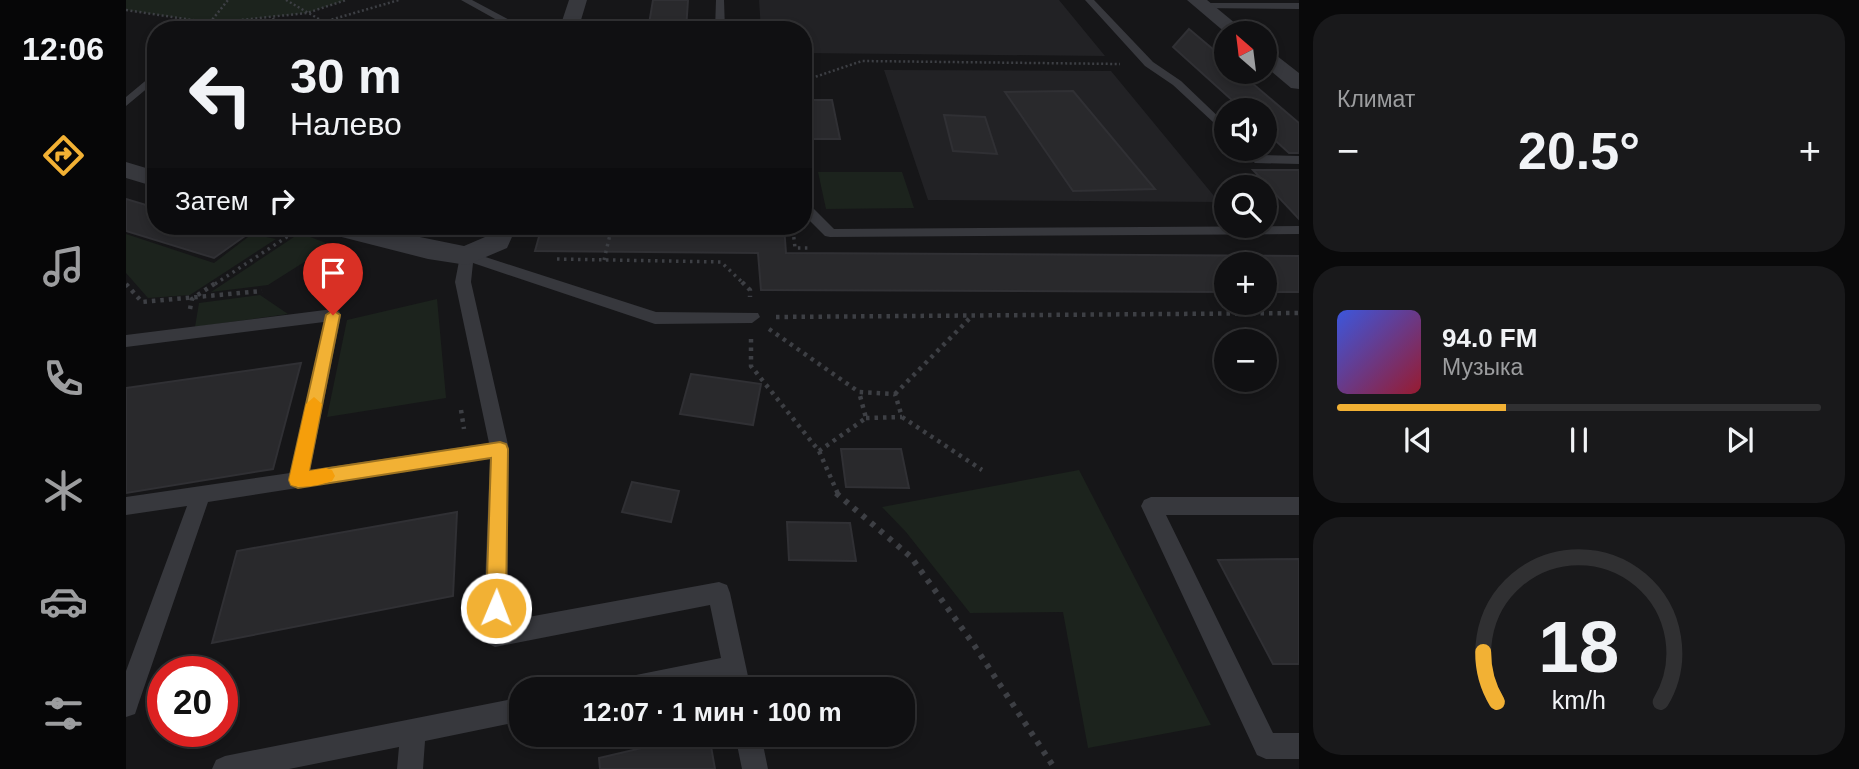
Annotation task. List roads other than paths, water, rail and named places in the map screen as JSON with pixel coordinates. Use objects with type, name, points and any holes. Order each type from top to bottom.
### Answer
[{"type":"street","points":[[571,21],[578,0]]},
{"type":"street","points":[[1199,3],[1222,21]]},
{"type":"street","points":[[1278,66],[1299,83]]},
{"type":"street","points":[[126,170],[147,176]]},
{"type":"street","points":[[394,235],[467,256],[498,235]]},
{"type":"lane","points":[[466,0],[506,21]]},
{"type":"lane","points":[[720,0],[720,21]]},
{"type":"lane","points":[[1089,0],[1149,64],[1177,83],[1214,119]]},
{"type":"lane","points":[[1199,3],[1299,6]]},
{"type":"lane","points":[[126,103],[147,83]]},
{"type":"lane","points":[[1277,159],[1299,159]]},
{"type":"lane","points":[[812,215],[830,233],[1299,230]]},
{"type":"lane","points":[[736,677],[719,593],[495,635],[500,449],[463,282],[467,256],[655,318],[752,317]]},
{"type":"lane","points":[[126,341],[333,315],[298,480]]},
{"type":"lane","points":[[126,506],[500,449]]},
{"type":"lane","points":[[126,705],[201,495]]},
{"type":"lane","points":[[1299,506],[1151,506],[1266,746],[1299,746]]},
{"type":"lane","points":[[225,769],[509,712]]},
{"type":"lane","points":[[410,769],[413,731]]},
{"type":"lane","points":[[750,747],[755,769]]}]
